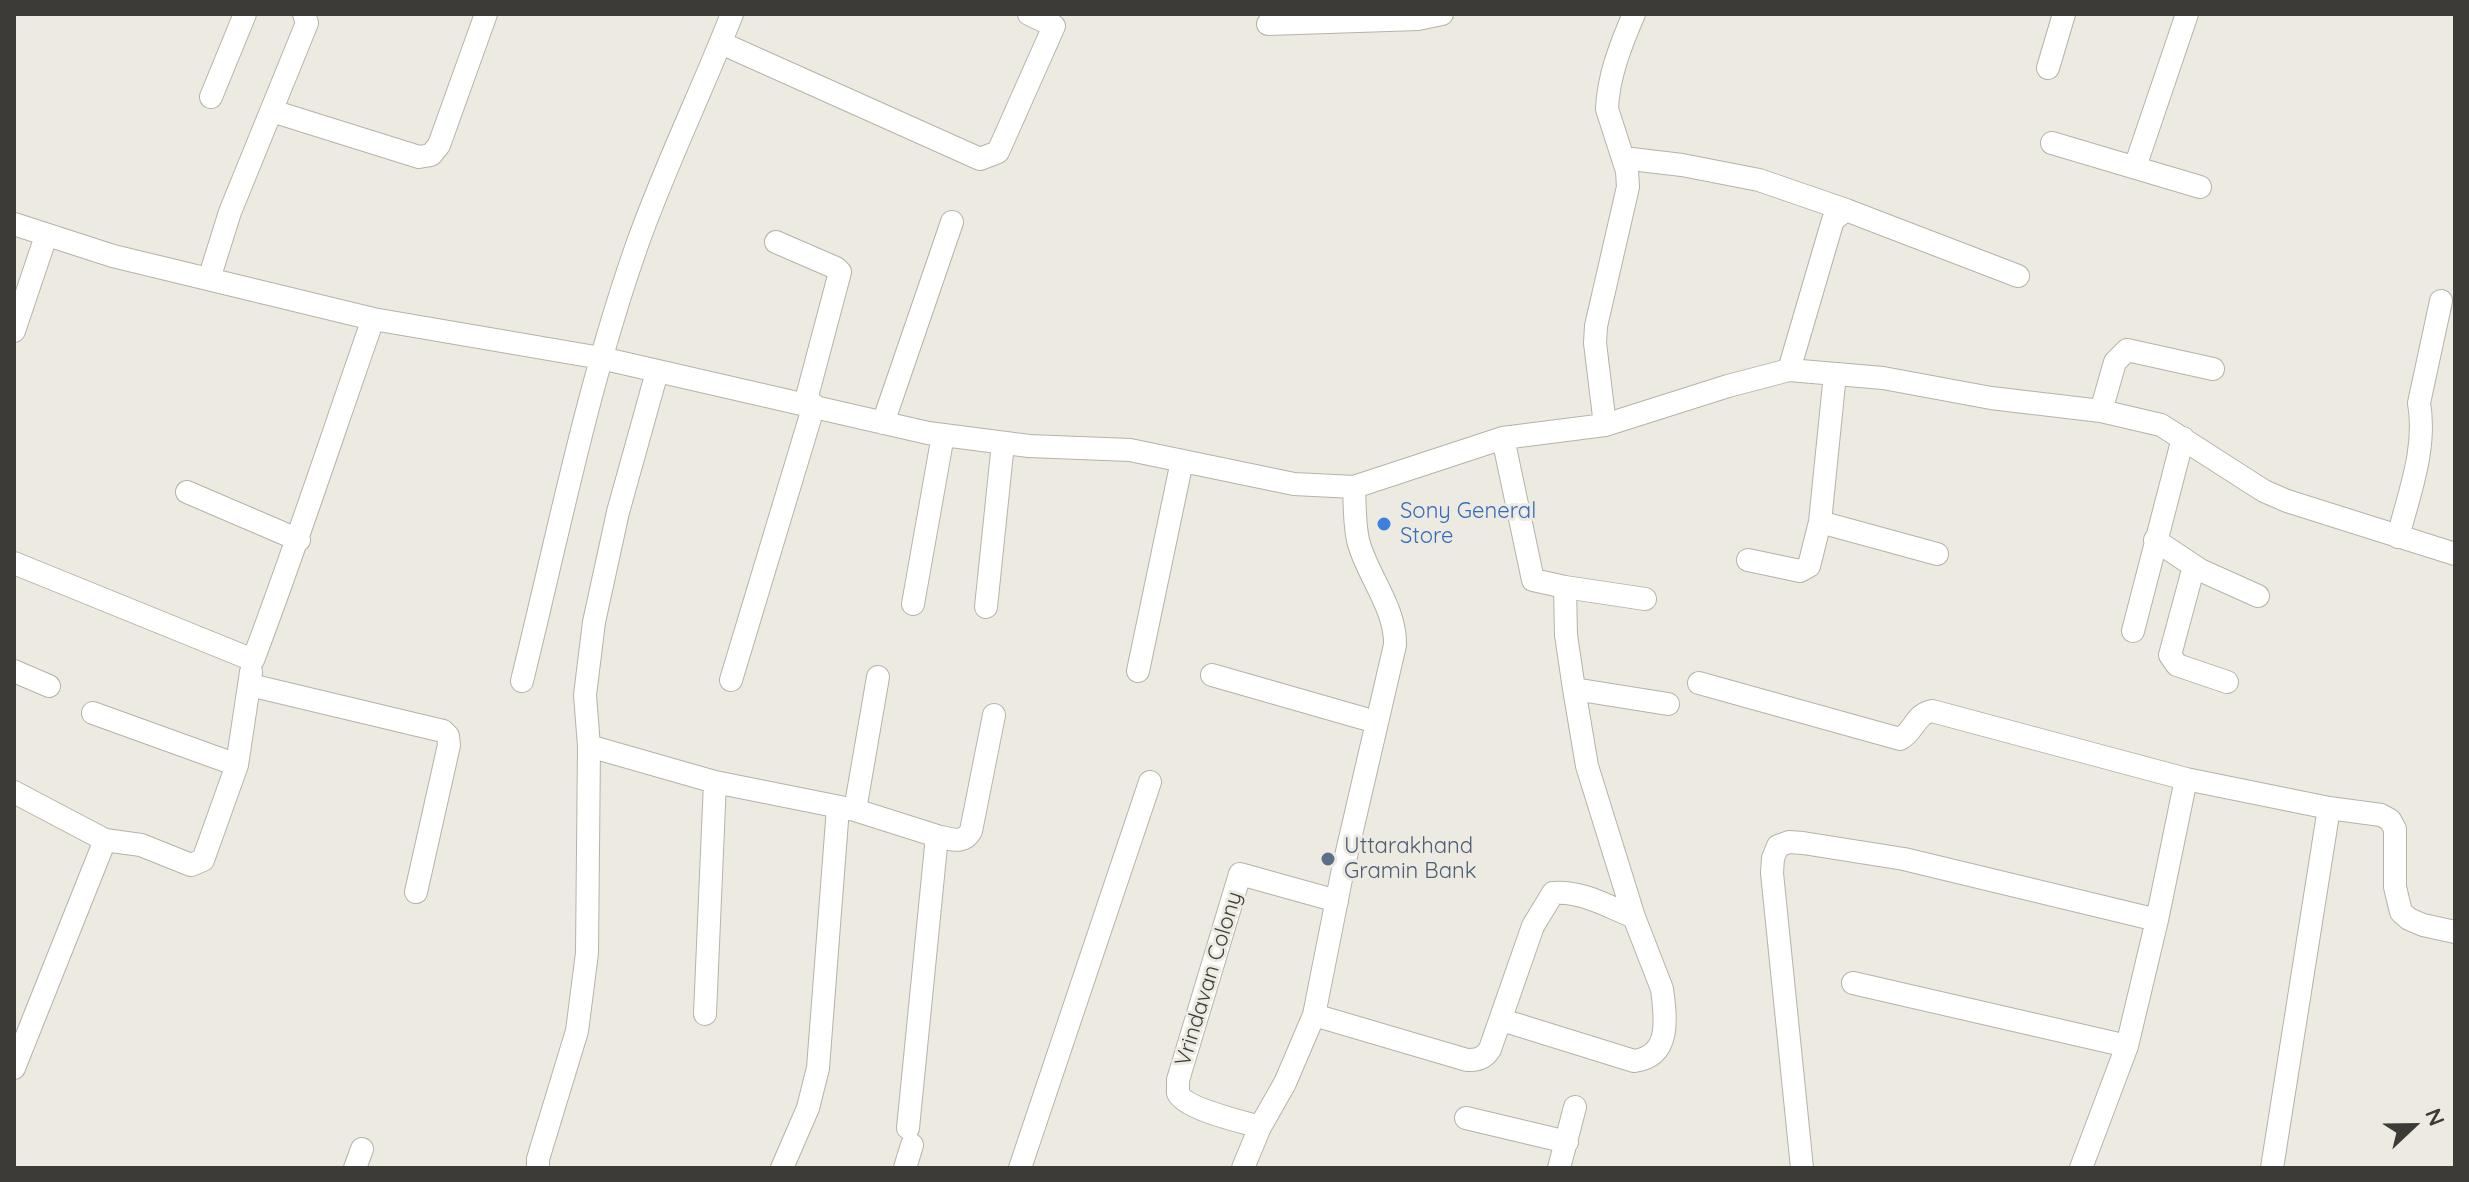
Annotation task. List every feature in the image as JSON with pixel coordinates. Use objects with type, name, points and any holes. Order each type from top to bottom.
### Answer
[{"type":"street","points":[[211,97],[245,14]]},
{"type":"street","points":[[209,279],[230,212],[307,23],[304,14]]},
{"type":"street","points":[[272,111],[419,157],[431,155],[439,145],[486,14]]},
{"type":"street","points":[[522,681],[601,358],[637,246],[671,155],[732,14]]},
{"type":"street","points":[[721,43],[980,159],[998,152],[1057,20],[1029,14]]},
{"type":"street","points":[[1268,24],[1418,19],[1442,14]]},
{"type":"street","points":[[1605,425],[1595,343],[1596,326],[1628,187],[1623,158],[1607,109],[1607,98],[1621,45],[1634,14]]},
{"type":"street","points":[[2048,68],[2064,14]]},
{"type":"street","points":[[2135,167],[2187,14]]},
{"type":"street","points":[[2052,143],[2200,187]]},
{"type":"street","points":[[1623,158],[1682,165],[1759,180],[2018,276]]},
{"type":"street","points":[[1789,370],[1833,220],[1846,210]]},
{"type":"street","points":[[883,423],[952,222]]},
{"type":"street","points":[[14,224],[113,256],[373,319],[601,358],[883,423],[943,435],[1029,446],[1130,450],[1294,484],[1354,487],[1503,438],[1605,425],[1789,370],[1883,378],[1991,398],[2101,411],[2161,425],[2264,491],[2455,554]]},
{"type":"street","points":[[14,331],[46,236]]},
{"type":"street","points":[[731,680],[810,404],[840,272],[776,242]]},
{"type":"street","points":[[2398,537],[2420,448],[2422,420],[2419,403],[2441,301]]},
{"type":"street","points":[[14,792],[105,840],[141,845],[183,863],[198,864],[207,854],[237,765],[253,660],[299,540],[373,319]]},
{"type":"street","points":[[2101,411],[2115,362],[2127,350],[2213,369]]},
{"type":"street","points":[[538,1168],[538,1159],[577,1031],[587,953],[589,746],[585,695],[594,622],[618,512],[657,372]]},
{"type":"street","points":[[1748,560],[1800,571],[1807,569],[1820,522],[1835,374]]},
{"type":"street","points":[[913,604],[943,435]]},
{"type":"street","points":[[1503,438],[1533,580],[1645,599]]},
{"type":"street","points":[[2133,631],[2183,438]]},
{"type":"street","points":[[986,607],[1003,443]]},
{"type":"street","points":[[1138,671],[1182,461]]},
{"type":"street","points":[[1243,1168],[1314,1015],[1395,645],[1395,633],[1358,541],[1354,487]]},
{"type":"street","points":[[187,492],[299,540]]},
{"type":"street","points":[[1820,522],[1937,554]]},
{"type":"street","points":[[2155,540],[2194,566],[2258,596]]},
{"type":"street","points":[[14,563],[253,660]]},
{"type":"street","points":[[2194,566],[2170,655],[2177,665],[2227,682]]},
{"type":"street","points":[[1502,1020],[1634,1061],[1647,1059],[1659,1047],[1664,1035],[1662,989],[1634,917],[1587,766],[1566,635],[1565,587]]},
{"type":"street","points":[[14,671],[49,686]]},
{"type":"street","points":[[1212,675],[1376,722]]},
{"type":"street","points":[[782,1168],[808,1108],[818,1068],[846,809],[878,677]]},
{"type":"street","points":[[1699,683],[1900,739],[1907,735],[1921,715],[1932,711],[2186,779],[2329,808],[2381,815],[2390,820],[2397,843],[2395,887],[2401,912],[2423,925],[2455,932]]},
{"type":"street","points":[[250,685],[443,731],[448,736],[449,745],[416,892]]},
{"type":"street","points":[[1574,689],[1668,704]]},
{"type":"street","points":[[93,713],[237,765]]},
{"type":"street","points":[[589,746],[715,782],[846,809],[960,840],[971,831],[994,715]]},
{"type":"street","points":[[2081,1168],[2127,1046],[2186,779]]},
{"type":"street","points":[[705,1014],[715,782]]},
{"type":"street","points":[[1020,1168],[1150,782]]},
{"type":"street","points":[[2272,1168],[2329,808]]},
{"type":"street","points":[[905,1168],[937,836]]},
{"type":"street","points":[[14,1068],[105,840]]},
{"type":"street","points":[[1802,1168],[1772,873],[1778,846],[1789,842],[1803,843],[1904,859],[2157,920]]},
{"type":"street","name":"Vrindavan Colony","points":[[1260,1127],[1195,1106],[1178,1092],[1178,1080],[1240,874],[1337,901]]},
{"type":"street","points":[[1314,1015],[1467,1060],[1477,1060],[1486,1056],[1502,1020],[1533,926],[1553,893],[1579,895],[1634,917]]},
{"type":"street","points":[[1853,983],[2127,1046]]},
{"type":"street","points":[[1559,1168],[1575,1107]]},
{"type":"street","points":[[1466,1118],[1567,1142]]},
{"type":"place","name":"Sony General Store","points":[[1384,524]]},
{"type":"place","name":"Uttarakhand Gramin Bank","points":[[1328,859]]}]
